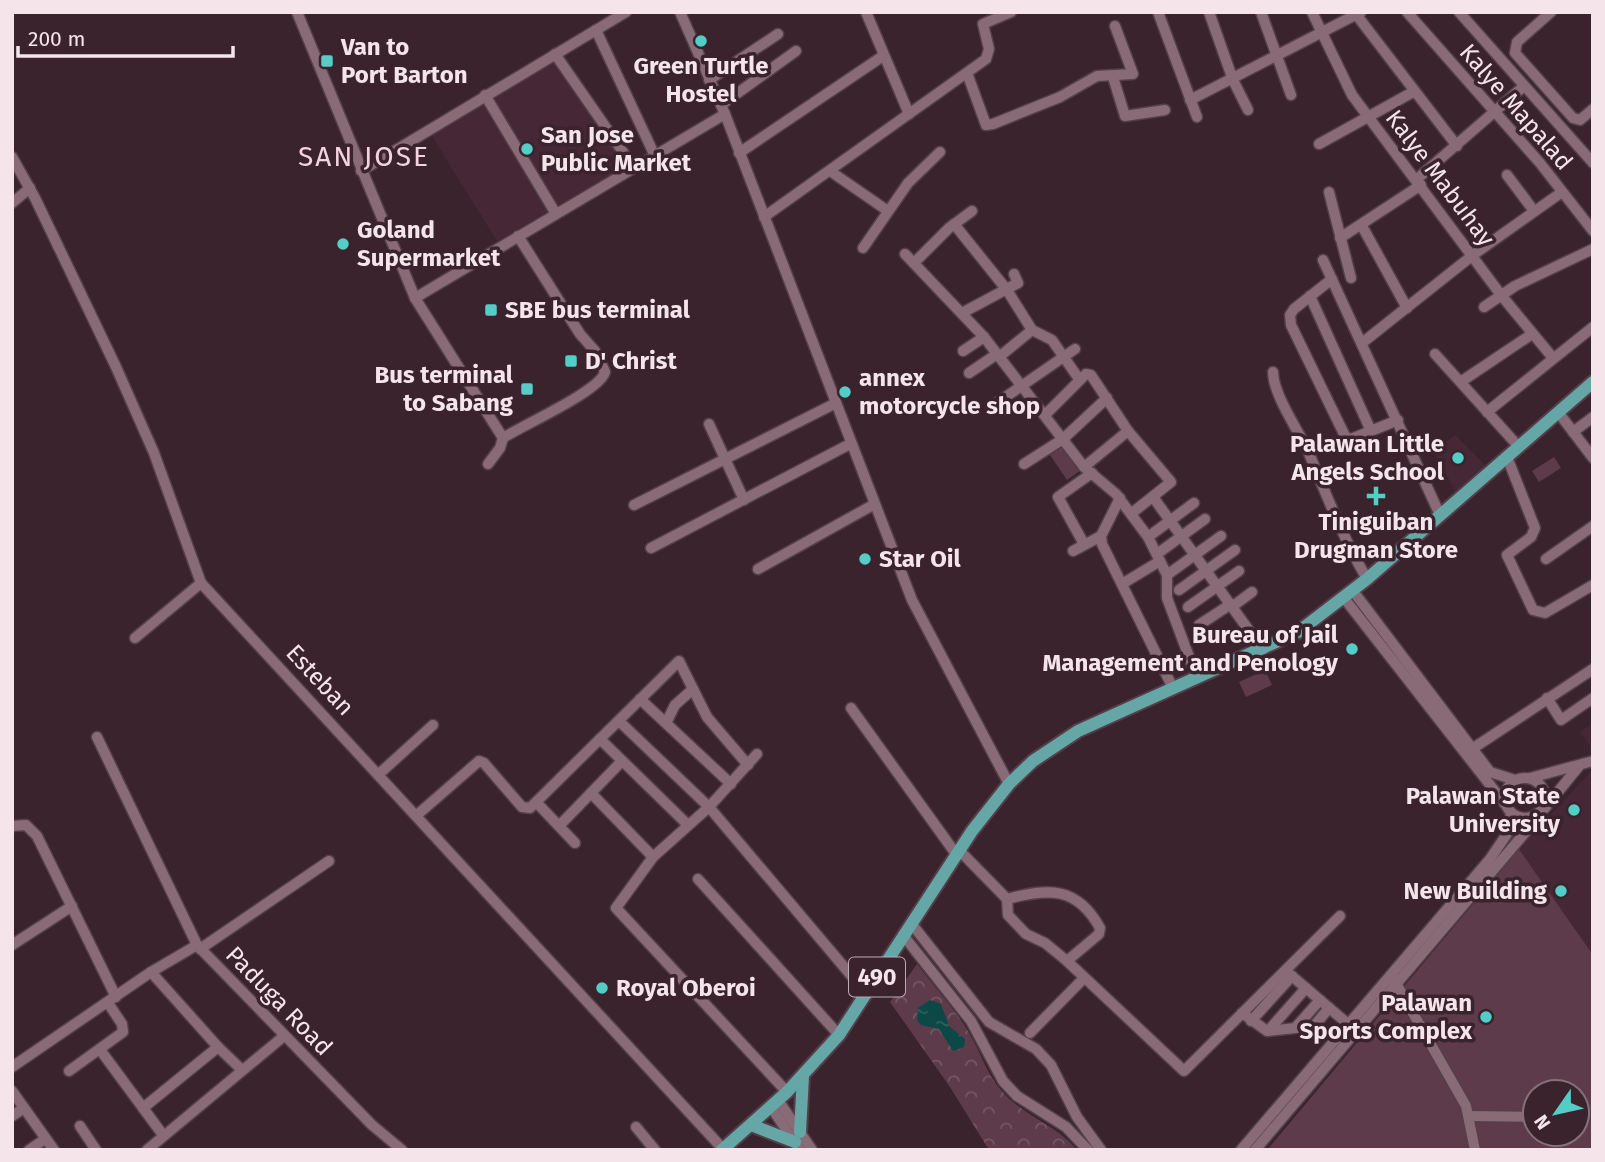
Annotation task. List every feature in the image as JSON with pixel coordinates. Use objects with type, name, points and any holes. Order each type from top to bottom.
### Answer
[{"type":"main road","name":"490","points":[[723,1149],[779,1100],[839,1035],[958,852],[1009,784],[1033,761],[1078,731],[1298,632],[1367,579],[1593,382]]},
{"type":"main road","points":[[751,1125],[798,1141],[803,1076]]},
{"type":"street","points":[[297,12],[415,298],[503,438]]},
{"type":"street","points":[[361,171],[626,12]]},
{"type":"street","points":[[680,12],[723,109],[849,444],[912,600],[1009,784]]},
{"type":"street","points":[[866,12],[909,114]]},
{"type":"street","points":[[764,217],[967,73],[989,54],[983,27],[985,22],[993,15],[1011,12]]},
{"type":"street","points":[[1158,12],[1197,117]]},
{"type":"street","points":[[1209,12],[1233,80],[1248,110]]},
{"type":"street","points":[[1261,12],[1291,95]]},
{"type":"street","name":"Kalye Mabuhay","points":[[1312,12],[1352,95],[1501,295],[1553,358]]},
{"type":"street","name":"Kalye Mapalad","points":[[1407,12],[1496,113],[1593,231]]},
{"type":"street","points":[[1459,12],[1593,163]]},
{"type":"street","points":[[1551,12],[1517,42],[1515,53],[1573,118],[1580,120],[1593,109]]},
{"type":"street","points":[[1190,100],[1233,80],[1357,13],[1413,92],[1457,146]]},
{"type":"street","points":[[967,73],[981,118],[988,125],[1060,97],[1097,76],[1131,76],[1134,72],[1115,26]]},
{"type":"street","points":[[596,30],[655,156]]},
{"type":"street","points":[[709,80],[778,34]]},
{"type":"street","points":[[415,298],[655,156],[723,109],[796,51]]},
{"type":"street","points":[[555,54],[634,169]]},
{"type":"street","points":[[739,153],[883,56]]},
{"type":"street","points":[[1113,77],[1125,116],[1165,110]]},
{"type":"street","points":[[1340,238],[1362,226],[1419,182],[1524,86]]},
{"type":"street","points":[[1319,144],[1369,119],[1413,92]]},
{"type":"street","points":[[485,95],[556,214]]},
{"type":"street","points":[[863,248],[908,183],[940,152]]},
{"type":"street","name":"Esteban","points":[[12,157],[30,188],[149,441],[201,583],[723,1149]]},
{"type":"street","points":[[830,171],[888,211]]},
{"type":"street","points":[[1507,176],[1534,211]]},
{"type":"street","points":[[12,203],[30,188]]},
{"type":"street","points":[[1329,192],[1351,278]]},
{"type":"street","points":[[1362,343],[1473,256],[1562,192]]},
{"type":"street","points":[[914,262],[954,224],[972,211]]},
{"type":"street","points":[[954,224],[1007,290],[1032,330],[1052,340],[1079,379]]},
{"type":"street","points":[[1362,226],[1407,308]]},
{"type":"street","points":[[488,464],[498,453],[503,438],[600,381],[605,372],[595,351],[580,334],[519,236]]},
{"type":"street","points":[[1483,307],[1501,295],[1593,249]]},
{"type":"street","points":[[905,254],[984,337],[1088,470],[1120,498],[1132,513],[1148,537],[1167,575],[1169,604],[1197,678]]},
{"type":"street","points":[[1323,260],[1440,515]]},
{"type":"street","points":[[962,313],[1018,282],[1014,274]]},
{"type":"street","points":[[1332,279],[1290,315],[1292,325],[1346,438],[1398,420]]},
{"type":"street","points":[[1310,296],[1371,431]]},
{"type":"street","points":[[1487,412],[1593,327]]},
{"type":"street","points":[[969,373],[998,356],[1032,330]]},
{"type":"street","points":[[1462,381],[1532,334]]},
{"type":"street","points":[[963,351],[984,337]]},
{"type":"street","points":[[991,407],[1075,349]]},
{"type":"street","points":[[1435,354],[1519,447]]},
{"type":"street","points":[[1273,372],[1275,385],[1348,546],[1367,579]]},
{"type":"street","points":[[1045,415],[1079,379],[1086,374],[1091,375],[1128,431],[1171,482],[1132,513]]},
{"type":"street","points":[[1024,464],[1063,439],[1107,398]]},
{"type":"street","points":[[634,505],[834,404]]},
{"type":"street","points":[[1558,412],[1593,458]]},
{"type":"street","points":[[1573,432],[1593,417]]},
{"type":"street","points":[[709,424],[744,500]]},
{"type":"street","points":[[1084,544],[1058,497],[1128,431]]},
{"type":"street","points":[[651,548],[849,444]]},
{"type":"street","points":[[1507,457],[1535,528],[1531,537],[1507,555],[1533,611],[1545,614],[1593,585]]},
{"type":"street","points":[[1153,497],[1197,554],[1263,650]]},
{"type":"street","points":[[1073,551],[1101,536],[1120,498]]},
{"type":"street","points":[[1148,537],[1194,503]]},
{"type":"street","points":[[758,569],[873,505]]},
{"type":"street","points":[[1122,584],[1205,519]]},
{"type":"street","points":[[1546,559],[1593,526]]},
{"type":"street","points":[[1101,536],[1174,688]]},
{"type":"street","points":[[1167,575],[1221,536]]},
{"type":"street","points":[[1179,590],[1235,550]]},
{"type":"street","points":[[1188,607],[1239,571]]},
{"type":"street","points":[[135,638],[201,583]]},
{"type":"street","points":[[1199,625],[1252,592]]},
{"type":"street","points":[[1348,594],[1490,772],[1515,780],[1593,761]]},
{"type":"street","points":[[1348,594],[1508,809],[1518,818],[1537,815],[1579,766]]},
{"type":"street","points":[[417,815],[479,761],[484,763],[522,807],[528,809],[679,661],[711,723],[748,765]]},
{"type":"street","points":[[1472,749],[1593,669]]},
{"type":"street","points":[[666,723],[675,705],[693,689]]},
{"type":"street","points":[[1546,698],[1561,720],[1593,698]]},
{"type":"street","points":[[640,699],[731,784]]},
{"type":"street","points":[[851,708],[958,852],[1007,899],[1008,915],[1067,961],[1184,1071],[1242,1013],[1289,973]]},
{"type":"street","points":[[619,721],[709,807],[866,993]]},
{"type":"street","points":[[379,774],[433,725]]},
{"type":"street","points":[[97,737],[199,947],[329,860]]},
{"type":"street","points":[[600,739],[688,825]]},
{"type":"street","points":[[757,754],[709,807],[653,857],[617,905],[618,913],[779,1100],[798,1141],[812,1150]]},
{"type":"street","points":[[560,825],[622,761]]},
{"type":"street","points":[[1241,1150],[1348,1024],[1529,828],[1545,797],[1543,789],[1530,778]]},
{"type":"street","points":[[1255,1150],[1490,859],[1507,834],[1507,788],[1515,780]]},
{"type":"street","points":[[590,793],[653,857]]},
{"type":"street","points":[[537,803],[575,843]]},
{"type":"street","points":[[12,826],[26,825],[37,836],[72,906],[123,1028],[120,1035],[101,1051],[69,1071]]},
{"type":"street","points":[[698,879],[839,1035]]},
{"type":"street","points":[[1007,899],[1041,890],[1071,898],[1090,913],[1100,928],[1099,934],[1067,961]]},
{"type":"street","points":[[12,945],[72,906]]},
{"type":"street","points":[[1251,1021],[1340,916]]},
{"type":"street","points":[[911,923],[996,1027],[1036,1049],[1051,1065],[1077,1117],[1101,1150]]},
{"type":"street","points":[[903,935],[971,1021],[1003,1081],[1017,1096],[1066,1126],[1088,1150]]},
{"type":"street","name":"Paduga Road","points":[[12,1067],[151,972],[199,947],[372,1125],[402,1150]]},
{"type":"street","points":[[151,972],[242,1070]]},
{"type":"street","points":[[1289,973],[1348,1024]]},
{"type":"street","points":[[1030,1033],[1084,978]]},
{"type":"street","points":[[1393,978],[1446,1068],[1469,1116],[1475,1150]]},
{"type":"street","points":[[1267,1031],[1306,988]]},
{"type":"street","points":[[1296,1027],[1320,1000]]},
{"type":"street","points":[[1242,1013],[1267,1031],[1314,1026],[1329,1008]]},
{"type":"street","points":[[980,1038],[986,1030],[996,1027]]},
{"type":"street","points":[[147,1150],[284,1036]]},
{"type":"street","points":[[143,1108],[218,1047]]},
{"type":"street","points":[[101,1051],[163,1135]]},
{"type":"street","points":[[12,1091],[54,1150]]},
{"type":"street","points":[[12,1116],[24,1108]]},
{"type":"street","points":[[1469,1116],[1521,1117]]},
{"type":"street","points":[[1066,1126],[1073,1124],[1077,1117]]},
{"type":"street","points":[[79,1126],[96,1150]]},
{"type":"street","points":[[636,1127],[655,1150]]},
{"type":"street","points":[[29,1150],[46,1139]]},
{"type":"shaded area","name":"San Jose Public Market","points":[[554,60],[626,166],[497,241],[430,133]]},
{"type":"shaded area","name":"Palawan Little Angels School","points":[[1455,435],[1485,465],[1455,491],[1434,451]]},
{"type":"shaded area","name":"Palawan State University","points":[[1593,723],[1593,955],[1519,849],[1591,771],[1590,745],[1579,732]]},
{"type":"green space","points":[[1061,443],[1081,470],[1067,480],[1048,452]]},
{"type":"green space","points":[[1554,457],[1561,468],[1539,482],[1532,471]]},
{"type":"green space","points":[[1265,670],[1272,685],[1246,697],[1239,682]]},
{"type":"green space","name":"Palawan Sports Complex","points":[[1519,849],[1593,955],[1593,1150],[1267,1150]]},
{"type":"green space","points":[[917,964],[960,1019],[1001,1090],[1019,1107],[1059,1133],[1077,1150],[989,1150],[950,1087],[890,1002]]},
{"type":"water","points":[[930,1000],[941,1004],[949,1026],[965,1039],[964,1047],[953,1051],[939,1029],[921,1025],[917,1020],[918,1008]]},
{"type":"place","name":"Green Turtle Hostel","points":[[701,41]]},
{"type":"place","name":"Van to Port Barton","points":[[327,61]]},
{"type":"place","name":"San Jose Public Market","points":[[527,149]]},
{"type":"place","name":"Goland Supermarket","points":[[343,244]]},
{"type":"place","name":"SBE bus terminal","points":[[491,310]]},
{"type":"place","name":"D' Christ","points":[[571,361]]},
{"type":"place","name":"Bus terminal to Sabang","points":[[527,389]]},
{"type":"place","name":"annex motorcycle shop","points":[[845,392]]},
{"type":"place","name":"Palawan Little Angels School","points":[[1458,458]]},
{"type":"place","name":"Tiniguiban Drugman Store","points":[[1376,496]]},
{"type":"place","name":"Star Oil","points":[[865,559]]},
{"type":"place","name":"Bureau of Jail Management and Penology","points":[[1352,649]]},
{"type":"place","name":"Palawan State University","points":[[1574,810]]},
{"type":"place","name":"New Building","points":[[1561,891]]},
{"type":"place","name":"Royal Oberoi","points":[[602,988]]},
{"type":"place","name":"Palawan Sports Complex","points":[[1486,1017]]},
{"type":"district","name":"SAN JOSE","points":[[364,156]]}]
